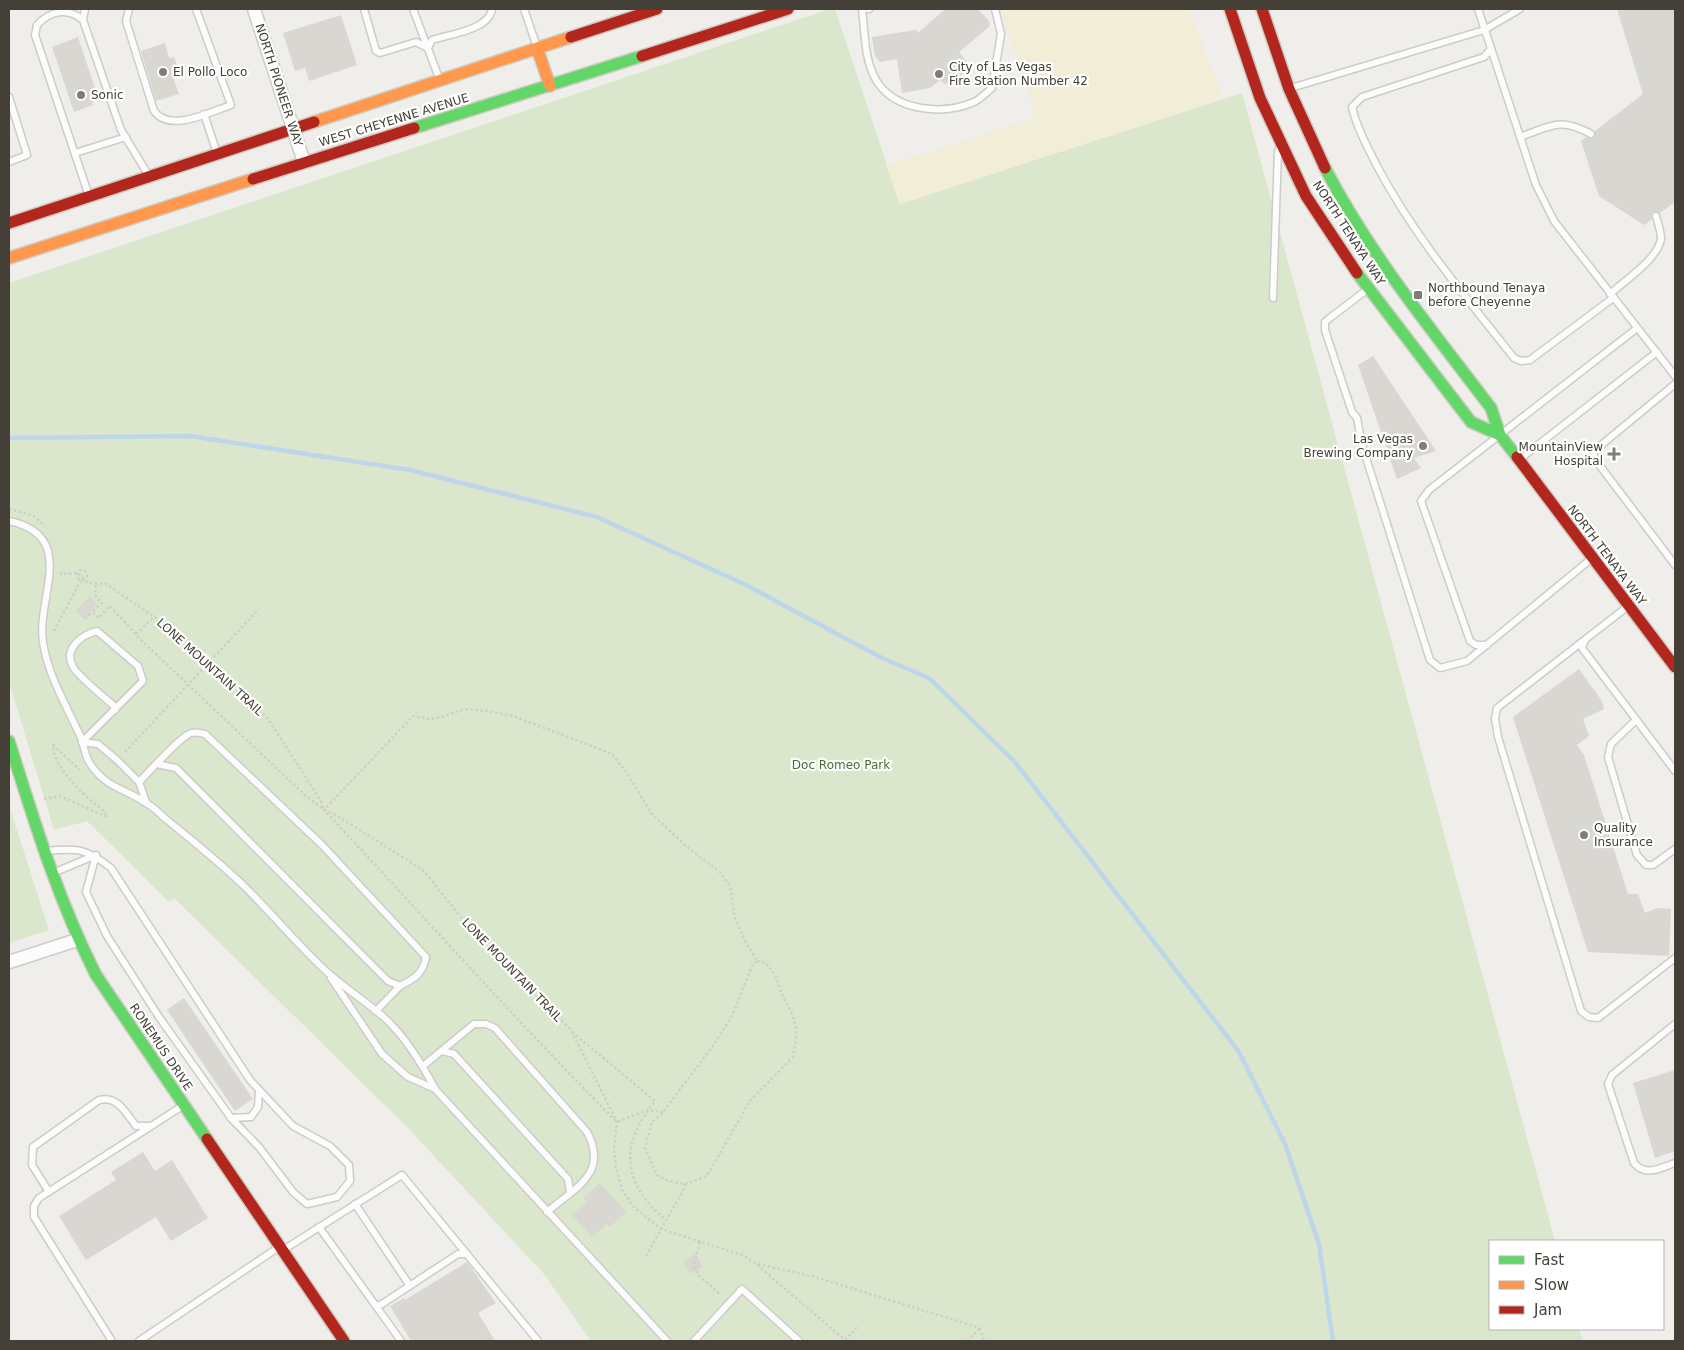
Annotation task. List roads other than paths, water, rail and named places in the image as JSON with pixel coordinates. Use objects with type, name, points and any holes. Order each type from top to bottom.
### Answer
[{"type":"main road","name":"WEST CHEYENNE AVENUE","points":[[9,223],[657,9]]},
{"type":"main road","name":"WEST CHEYENNE AVENUE","points":[[9,258],[304,162],[550,86],[788,9]]},
{"type":"main road","name":"NORTH TENAYA WAY","points":[[1230,9],[1260,98],[1306,196],[1368,289],[1471,422],[1500,435]]},
{"type":"main road","name":"NORTH TENAYA WAY","points":[[1262,9],[1289,89],[1307,132],[1348,212],[1393,279],[1491,408],[1500,435],[1675,667]]},
{"type":"main road","points":[[537,48],[550,86]]},
{"type":"main road","name":"RONEMUS DRIVE","points":[[9,740],[52,873],[77,940],[96,975],[344,1341]]},
{"type":"street","name":"NORTH PIONEER WAY","points":[[256,9],[304,162]]},
{"type":"street","points":[[9,962],[77,940]]},
{"type":"lane","points":[[85,9],[83,20],[121,130],[150,177]]},
{"type":"lane","points":[[129,9],[126,21],[154,112],[160,119],[170,122],[231,105],[196,9]]},
{"type":"lane","points":[[364,9],[376,51],[380,53],[416,42],[428,48]]},
{"type":"lane","points":[[413,9],[439,80]]},
{"type":"lane","points":[[428,48],[432,40],[482,24],[490,18],[492,9]]},
{"type":"lane","points":[[524,9],[537,48]]},
{"type":"lane","points":[[527,16],[530,9]]},
{"type":"lane","points":[[862,9],[870,66],[877,82],[894,97],[911,106],[932,110],[975,102],[992,88],[1002,34],[995,9]]},
{"type":"lane","points":[[1478,9],[1538,190],[1554,221],[1636,329],[1675,376]]},
{"type":"lane","points":[[1289,89],[1484,30],[1520,9]]},
{"type":"lane","points":[[83,20],[66,11],[52,13],[36,25],[35,35],[89,196]]},
{"type":"lane","points":[[1491,49],[1484,57],[1362,97],[1352,106],[1356,125],[1392,193],[1426,246],[1514,358],[1521,361],[1530,360],[1611,296],[1648,261],[1658,249],[1661,239],[1656,216]]},
{"type":"lane","points":[[9,97],[12,117],[28,155],[9,162]]},
{"type":"lane","points":[[204,114],[218,155]]},
{"type":"lane","points":[[1520,137],[1562,124],[1574,124],[1591,134]]},
{"type":"lane","points":[[75,153],[126,138]]},
{"type":"lane","points":[[1273,298],[1279,142]]},
{"type":"lane","points":[[1368,289],[1330,317],[1325,322],[1325,330],[1352,412],[1357,418],[1362,445],[1430,660],[1440,668],[1467,661],[1591,558]]},
{"type":"lane","points":[[1487,645],[1476,644],[1470,641],[1421,501],[1429,490],[1636,329]]},
{"type":"lane","points":[[1518,460],[1656,352]]},
{"type":"lane","points":[[1675,384],[1594,451],[1596,464],[1675,566]]},
{"type":"lane","points":[[9,521],[31,529],[41,538],[47,550],[51,563],[43,610],[43,642],[50,674],[82,742],[88,761],[101,776],[120,791],[146,802],[235,878],[326,972],[388,1021],[417,1055],[435,1089],[667,1341]]},
{"type":"lane","points":[[1628,606],[1497,708],[1494,719],[1581,1011],[1589,1017],[1598,1018],[1675,958]]},
{"type":"lane","points":[[82,742],[116,710],[143,681],[138,666],[97,631],[86,634],[75,642],[70,655],[74,668],[116,710]]},
{"type":"lane","points":[[1585,640],[1582,648],[1675,772]]},
{"type":"lane","points":[[1636,720],[1611,744],[1608,757],[1634,846],[1637,855],[1646,865],[1653,865],[1675,849]]},
{"type":"lane","points":[[139,782],[189,734],[197,732],[205,734],[322,845],[426,958],[424,968],[416,978],[400,986],[376,1011]]},
{"type":"lane","points":[[82,742],[98,744],[117,760],[139,782],[146,802]]},
{"type":"lane","points":[[157,764],[176,768],[388,981],[400,986]]},
{"type":"lane","points":[[44,851],[82,849],[96,855],[111,868],[124,885],[250,1080],[293,1126],[330,1146],[349,1164],[350,1181],[337,1197],[308,1204],[293,1192],[259,1147],[231,1118],[159,1017],[107,936],[86,892],[96,855]]},
{"type":"lane","points":[[52,873],[96,855]]},
{"type":"lane","points":[[326,972],[382,1054],[408,1077],[435,1089]]},
{"type":"lane","points":[[423,1066],[474,1024],[486,1024],[495,1028],[587,1132],[594,1145],[596,1157],[592,1173],[548,1212]]},
{"type":"lane","points":[[1675,1024],[1612,1075],[1608,1084],[1634,1163],[1640,1170],[1648,1172],[1675,1163]]},
{"type":"lane","points":[[442,1051],[454,1054],[568,1179],[570,1192]]},
{"type":"lane","points":[[231,1118],[251,1117],[258,1107],[259,1090]]},
{"type":"lane","points":[[49,1192],[32,1165],[33,1147],[99,1100],[106,1098],[115,1100],[136,1126],[150,1126]]},
{"type":"lane","points":[[112,1341],[34,1217],[34,1206],[39,1198],[184,1105]]},
{"type":"lane","points":[[139,1341],[281,1248],[319,1227],[402,1175],[538,1341]]},
{"type":"lane","points":[[355,1204],[410,1286]]},
{"type":"lane","points":[[319,1227],[401,1341]]},
{"type":"lane","points":[[376,1306],[382,1304],[458,1254],[467,1254]]},
{"type":"lane","points":[[694,1341],[742,1289],[799,1341]]},
{"type":"waterway","points":[[9,438],[190,436],[410,470],[597,517],[746,585],[882,658],[929,678],[1015,762],[1239,1052],[1285,1144],[1319,1244],[1333,1341]]},
{"type":"place","name":"El Pollo Loco","points":[[163,72]]},
{"type":"place","name":"City of Las Vegas Fire Station Number 42","points":[[939,74]]},
{"type":"place","name":"Sonic","points":[[81,95]]},
{"type":"place","name":"Northbound Tenaya before Cheyenne","points":[[1418,295]]},
{"type":"place","name":"Las Vegas Brewing Company","points":[[1423,446]]},
{"type":"place","name":"MountainView Hospital","points":[[1614,454]]},
{"type":"place","name":"Quality Insurance","points":[[1584,835]]},
{"type":"park label","name":"Doc Romeo Park","points":[[841,765]]}]
